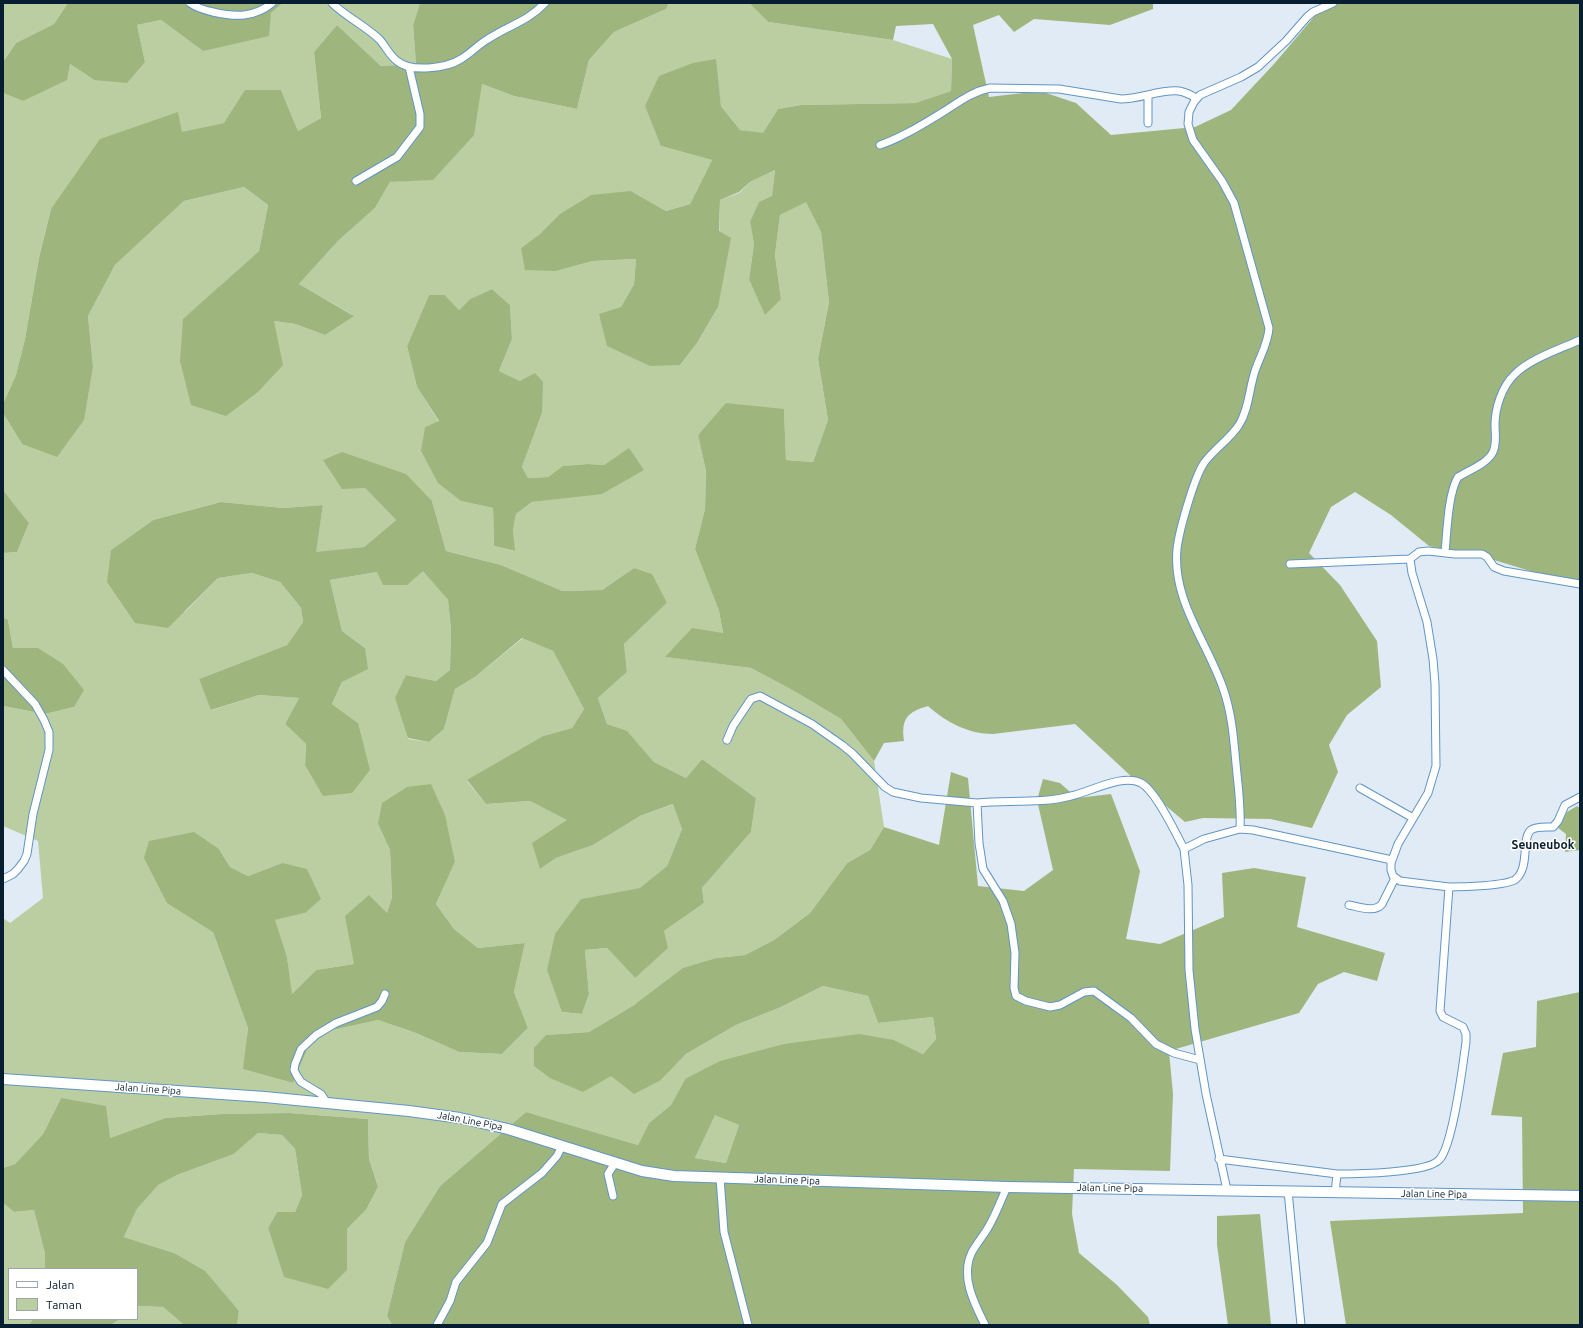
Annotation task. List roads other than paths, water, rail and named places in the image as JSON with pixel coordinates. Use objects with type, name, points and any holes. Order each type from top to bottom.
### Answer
[{"type":"main road","name":"Jalan Line Pipa","points":[[3,1079],[265,1097],[409,1111],[460,1118],[508,1129],[642,1171],[674,1176],[1007,1187],[1580,1196]]},
{"type":"street","points":[[190,3],[196,8],[227,16],[235,16],[254,14],[263,10],[272,3]]},
{"type":"street","points":[[332,3],[380,40],[398,62],[408,67],[433,67],[450,64],[460,60],[490,38],[526,19],[545,3]]},
{"type":"street","points":[[1240,828],[1239,797],[1230,713],[1223,688],[1214,665],[1186,608],[1178,573],[1177,550],[1199,471],[1205,462],[1236,428],[1246,411],[1254,375],[1266,343],[1268,328],[1234,203],[1222,180],[1195,144],[1191,134],[1188,115],[1190,107],[1196,98],[1206,92],[1241,77],[1258,67],[1286,41],[1307,17],[1313,12],[1333,3]]},
{"type":"street","points":[[356,181],[397,157],[420,126],[420,114],[408,67]]},
{"type":"street","points":[[880,145],[911,132],[964,97],[985,89],[1059,89],[1121,99],[1131,99],[1179,91],[1196,98]]},
{"type":"street","points":[[1148,96],[1148,123]]},
{"type":"street","points":[[1445,552],[1449,515],[1455,482],[1458,477],[1486,460],[1493,452],[1496,415],[1500,398],[1509,382],[1515,374],[1530,364],[1580,340]]},
{"type":"street","points":[[1290,564],[1410,559],[1414,555],[1422,552],[1433,551],[1455,554],[1482,554],[1487,557],[1494,567],[1504,571],[1580,584]]},
{"type":"street","points":[[1410,559],[1412,573],[1431,640],[1435,684],[1435,771],[1431,786],[1424,801],[1398,844],[1392,860],[1391,870],[1395,878],[1400,881],[1449,887],[1500,884],[1516,879],[1521,874],[1524,866],[1530,831],[1535,828],[1553,827],[1558,821],[1565,805],[1580,797]]},
{"type":"street","points":[[3,670],[38,709],[48,728],[49,750],[34,807],[27,854],[18,869],[13,874],[3,879]]},
{"type":"street","points":[[726,740],[733,726],[751,699],[760,696],[812,724],[842,745],[852,753],[885,787],[893,792],[921,798],[977,803],[1063,798],[1117,782],[1137,781],[1148,788],[1184,849],[1188,885],[1190,987],[1200,1060],[1219,1159],[1227,1190]]},
{"type":"street","points":[[1360,788],[1413,818]]},
{"type":"street","points":[[977,803],[979,843],[983,869],[1004,901],[1011,924],[1015,954],[1014,988],[1016,996],[1040,1006],[1050,1007],[1060,1005],[1084,992],[1094,991],[1131,1018],[1156,1044],[1174,1053],[1200,1060]]},
{"type":"street","points":[[1184,849],[1209,836],[1240,828],[1392,860]]},
{"type":"street","points":[[1349,905],[1372,909],[1379,908],[1395,878]]},
{"type":"street","points":[[1219,1159],[1337,1174],[1391,1172],[1430,1166],[1439,1160],[1445,1148],[1455,1108],[1466,1042],[1466,1034],[1463,1027],[1443,1017],[1440,1011],[1449,887]]},
{"type":"street","points":[[327,1103],[321,1094],[301,1082],[294,1070],[301,1049],[316,1035],[336,1024],[377,1006],[382,1001],[385,994]]},
{"type":"street","points":[[437,1325],[450,1300],[456,1282],[487,1243],[502,1204],[542,1173],[557,1156],[562,1146]]},
{"type":"street","points":[[613,1196],[608,1174],[615,1163]]},
{"type":"street","points":[[1335,1193],[1337,1174]]},
{"type":"street","points":[[720,1178],[724,1232],[748,1325]]},
{"type":"street","points":[[985,1325],[968,1284],[968,1265],[973,1250],[990,1225],[1007,1187]]},
{"type":"street","points":[[1288,1191],[1302,1325]]},
{"type":"district","name":"Seuneubok","points":[[1543,845]]}]
